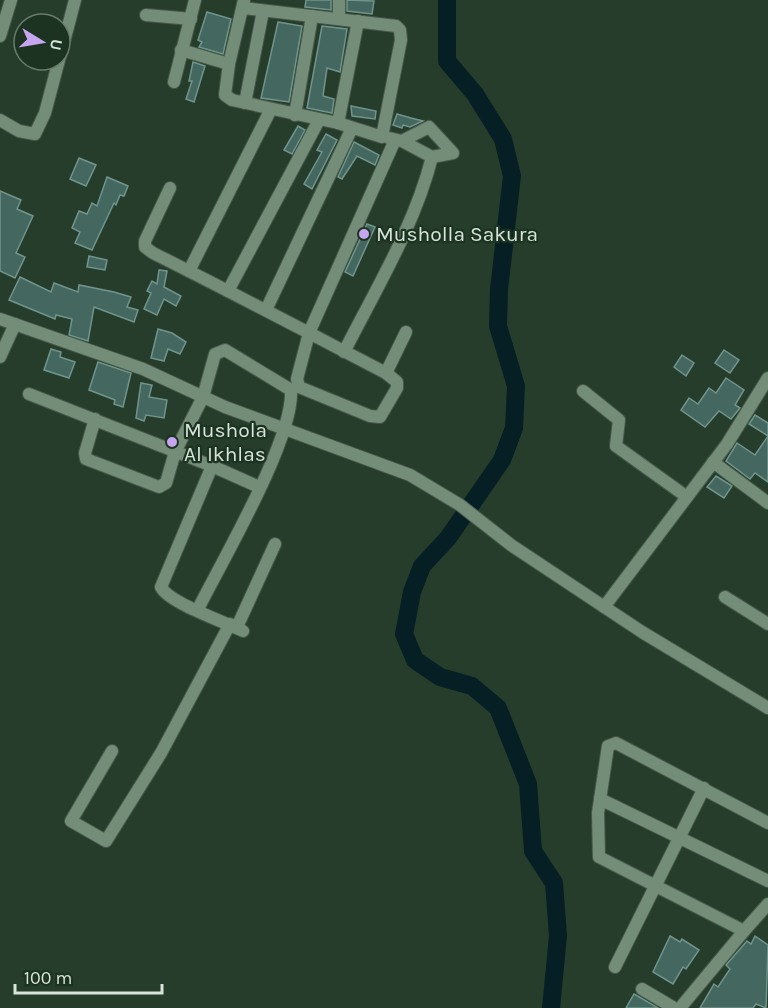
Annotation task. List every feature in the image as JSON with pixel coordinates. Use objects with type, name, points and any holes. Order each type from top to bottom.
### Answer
[{"type":"street","points":[[0,36],[10,0]]},
{"type":"street","points":[[174,82],[195,0]]},
{"type":"street","points":[[292,14],[293,0]]},
{"type":"street","points":[[339,0],[339,19]]},
{"type":"street","points":[[170,188],[145,247],[189,271],[266,310],[309,333],[345,351],[386,373],[397,382],[397,388],[380,417],[370,417],[299,387],[297,379],[309,333],[399,141],[429,127],[453,153],[432,157],[399,141],[382,137],[338,123],[295,116],[232,100],[225,95],[229,64],[244,4],[263,11],[396,26],[400,30],[382,137]]},
{"type":"street","points":[[245,103],[263,11]]},
{"type":"street","points":[[146,15],[191,19]]},
{"type":"street","points":[[295,116],[312,16]]},
{"type":"street","points":[[338,123],[358,21]]},
{"type":"street","points":[[181,50],[229,64]]},
{"type":"street","points":[[0,120],[19,131],[35,134],[45,113],[56,72]]},
{"type":"street","points":[[189,271],[271,110]]},
{"type":"street","points":[[228,291],[319,120]]},
{"type":"street","points":[[266,310],[352,128]]},
{"type":"street","points":[[345,351],[406,227],[423,188],[432,157]]},
{"type":"street","points":[[0,319],[143,369],[203,397],[410,475],[460,505],[511,544],[604,607],[768,708]]},
{"type":"street","points":[[0,357],[15,324]]},
{"type":"street","points":[[386,373],[406,332]]},
{"type":"street","points":[[95,419],[85,453],[90,462],[159,487],[166,483],[175,452],[203,397],[215,354],[225,350],[291,390],[284,428],[259,488],[198,609]]},
{"type":"street","points":[[604,607],[713,462],[768,378]]},
{"type":"street","points":[[583,391],[619,420],[616,446],[687,497]]},
{"type":"street","points":[[29,394],[212,466],[259,488]]},
{"type":"street","points":[[713,462],[768,503]]},
{"type":"street","points":[[212,466],[161,587],[171,599],[237,627]]},
{"type":"street","points":[[112,751],[71,821],[106,841],[237,627],[275,544]]},
{"type":"street","points":[[725,597],[768,624]]},
{"type":"street","points":[[744,931],[599,857],[597,823],[607,752],[613,742],[768,823]]},
{"type":"street","points":[[615,967],[704,788]]},
{"type":"street","points":[[600,799],[768,881]]},
{"type":"street","points":[[680,1008],[768,904]]},
{"type":"street","points":[[642,989],[674,1008]]},
{"type":"building","points":[[306,0],[331,0],[331,10],[305,7]]},
{"type":"building","points":[[347,0],[374,1],[372,14],[347,11]]},
{"type":"building","points":[[207,12],[231,19],[223,54],[199,47],[202,42],[198,40]]},
{"type":"building","points":[[278,22],[302,26],[289,102],[261,98]]},
{"type":"building","points":[[322,26],[347,29],[340,72],[327,68],[323,96],[334,99],[332,113],[307,108]]},
{"type":"building","points":[[193,62],[205,66],[194,102],[186,99],[192,81],[189,81]]},
{"type":"building","points":[[351,106],[376,111],[375,119],[352,116]]},
{"type":"building","points":[[397,114],[423,121],[410,127],[403,125],[402,128],[393,125]]},
{"type":"building","points":[[298,126],[305,130],[292,154],[284,150]]},
{"type":"building","points":[[326,134],[337,140],[312,189],[304,184],[322,152],[317,150]]},
{"type":"building","points":[[354,142],[379,155],[375,165],[357,156],[342,179],[338,177]]},
{"type":"building","points":[[79,158],[96,165],[86,186],[70,179]]},
{"type":"building","points":[[107,177],[128,186],[124,196],[120,195],[116,205],[114,203],[92,250],[75,243],[80,232],[72,228],[79,211],[87,214],[92,203],[97,206]]},
{"type":"building","points":[[0,191],[21,200],[17,209],[33,216],[16,253],[25,257],[15,278],[0,271]]},
{"type":"building","points":[[367,224],[375,227],[353,276],[345,272]]},
{"type":"building","points":[[89,256],[107,260],[105,270],[87,267]]},
{"type":"building","points":[[159,270],[167,271],[164,287],[181,296],[176,306],[164,299],[157,315],[144,309],[151,293],[147,291],[152,281],[157,284]]},
{"type":"building","points":[[20,277],[51,292],[54,283],[78,292],[79,285],[131,297],[127,307],[138,310],[134,322],[94,307],[88,341],[69,335],[72,319],[56,315],[55,319],[9,300]]},
{"type":"building","points":[[158,329],[172,333],[186,342],[180,354],[168,349],[164,361],[151,358]]},
{"type":"building","points":[[51,349],[61,352],[60,357],[75,362],[69,378],[44,370]]},
{"type":"building","points":[[724,350],[739,360],[730,373],[715,363]]},
{"type":"building","points":[[682,355],[694,363],[686,376],[674,367]]},
{"type":"building","points":[[98,362],[131,373],[123,407],[114,404],[115,400],[89,390]]},
{"type":"building","points":[[726,378],[744,390],[735,405],[740,408],[731,419],[719,411],[705,427],[681,410],[689,398],[698,404],[709,388],[716,393]]},
{"type":"building","points":[[141,383],[152,385],[149,397],[167,400],[164,418],[146,415],[144,421],[136,418]]},
{"type":"building","points":[[755,415],[768,423],[768,436],[749,424]]},
{"type":"building","points":[[768,436],[768,482],[755,473],[750,479],[726,461],[737,443],[755,455]]},
{"type":"building","points":[[716,476],[732,486],[724,498],[707,487]]},
{"type":"building","points":[[670,936],[680,942],[682,939],[699,950],[686,969],[683,967],[673,984],[653,972]]},
{"type":"building","points":[[755,936],[768,945],[766,1008],[756,1004],[753,1008],[700,1008],[714,984],[718,987],[730,969],[726,965],[747,941],[751,944]]},
{"type":"building","points":[[634,994],[641,998],[658,1008],[626,1008]]},
{"type":"waterway","points":[[447,0],[447,61],[475,94],[503,139],[512,176],[499,289],[498,326],[516,386],[514,428],[502,460],[448,538],[422,566],[412,592],[404,634],[415,660],[440,677],[472,686],[498,708],[528,784],[533,851],[554,883],[558,936],[551,1008]]},
{"type":"place","name":"Musholla Sakura","points":[[364,234]]},
{"type":"place","name":"Mushola Al Ikhlas","points":[[172,442]]}]
